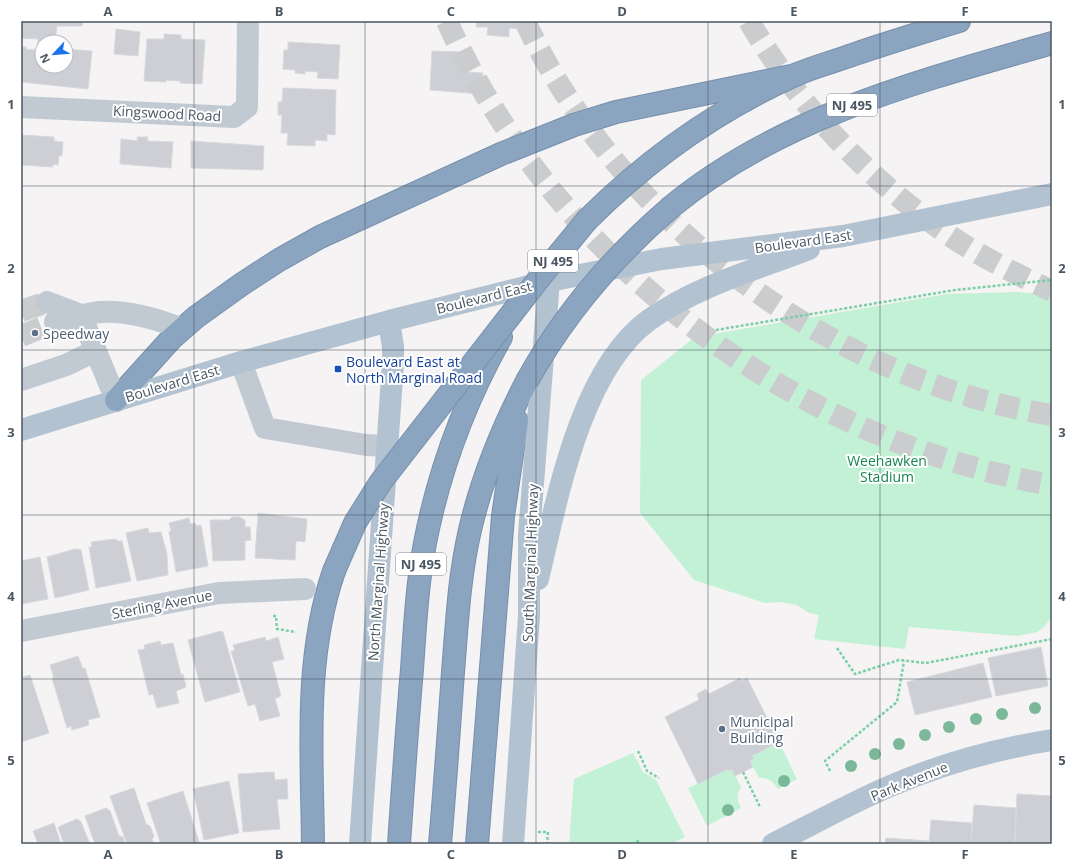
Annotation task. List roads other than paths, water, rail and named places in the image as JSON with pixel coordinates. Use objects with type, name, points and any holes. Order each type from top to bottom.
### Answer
[{"type":"highway","name":"NJ 495","points":[[399,844],[415,615],[420,571],[428,528],[440,481],[464,414],[490,357],[520,303],[587,220],[620,188],[679,140],[736,105],[796,75],[959,21]]},
{"type":"highway","name":"NJ 495","points":[[440,844],[457,620],[464,559],[470,530],[487,470],[510,414],[527,381],[564,320],[593,285],[636,238],[671,207],[703,182],[737,161],[774,140],[828,114],[877,96],[1052,43]]},
{"type":"highway","points":[[116,400],[182,329],[242,284],[279,260],[320,238],[536,139],[616,112],[796,75]]},
{"type":"highway","points":[[313,844],[313,684],[322,610],[334,571],[355,523],[380,483],[520,303]]},
{"type":"highway","points":[[477,844],[503,516],[514,434],[527,381]]},
{"type":"main road","name":"Boulevard East","points":[[21,430],[241,362],[389,321],[550,281],[662,259],[843,236],[1052,194]]},
{"type":"main road","points":[[529,616],[562,483],[587,404],[612,359],[628,338],[662,312],[705,289],[843,236]]},
{"type":"main road","name":"South Marginal Highway","points":[[513,844],[529,616],[529,534],[550,281]]},
{"type":"main road","name":"North Marginal Highway","points":[[360,844],[393,363],[393,348],[389,321]]},
{"type":"main road","name":"Park Avenue","points":[[773,844],[869,796],[927,772],[1015,746],[1052,740]]},
{"type":"street","name":"Kingswood Road","points":[[21,107],[234,117],[247,107],[248,21]]},
{"type":"street","points":[[47,302],[81,315],[116,400]]},
{"type":"street","points":[[55,322],[81,315],[102,312],[127,314],[165,322],[182,329]]},
{"type":"street","points":[[21,380],[66,365],[95,351]]},
{"type":"street","points":[[241,362],[265,428],[387,446]]},
{"type":"street","name":"Sterling Avenue","points":[[21,631],[219,593],[305,589]]},
{"type":"tunnel","points":[[447,21],[493,108],[551,189],[618,262],[693,327],[775,382],[863,428],[956,462],[1052,485]]},
{"type":"tunnel","points":[[525,21],[565,94],[616,163],[675,225],[741,281],[814,328],[890,367],[970,397],[1052,415]]},
{"type":"tunnel","points":[[749,21],[789,82],[812,110],[836,138],[888,188],[946,233],[971,249],[1052,291]]},
{"type":"tunnel","points":[[21,311],[47,302]]},
{"type":"tunnel","points":[[21,336],[55,322]]},
{"type":"place","name":"Speedway","points":[[35,333]]},
{"type":"place","name":"Boulevard East at North Marginal Road","points":[[338,369]]},
{"type":"place","name":"Municipal Building","points":[[722,729]]},
{"type":"park label","name":"Weehawken Stadium","points":[[887,468]]}]
